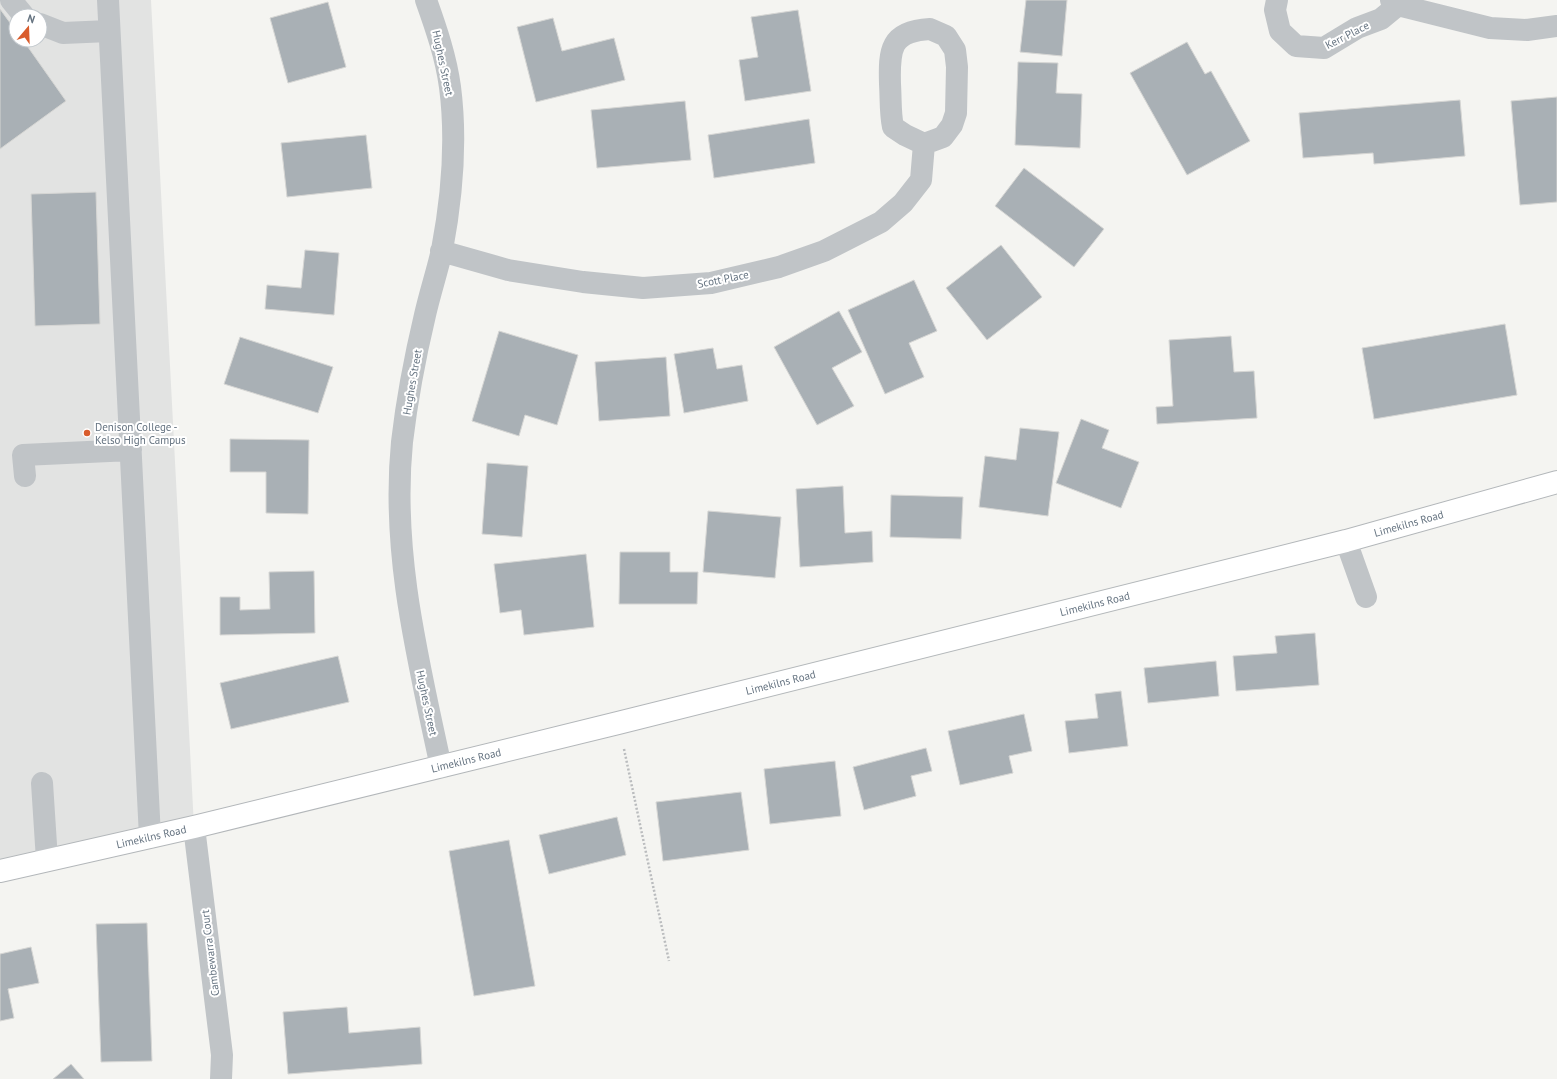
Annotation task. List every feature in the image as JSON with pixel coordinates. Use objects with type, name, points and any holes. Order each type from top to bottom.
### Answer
[{"type":"main road","name":"Limekilns Road","points":[[0,871],[194,827],[618,724],[1346,541],[1557,482]]},
{"type":"street","points":[[10,0],[17,8]]},
{"type":"street","points":[[108,0],[150,836]]},
{"type":"street","name":"Hughes Street","points":[[426,0],[439,37],[450,86],[453,142],[450,197],[442,251],[411,378],[402,443],[400,542],[408,611],[441,767]]},
{"type":"street","name":"Kerr Place","points":[[1276,0],[1275,10],[1280,31],[1296,46],[1324,48],[1357,28],[1381,18],[1394,2],[1490,28],[1526,30],[1557,26]]},
{"type":"street","points":[[48,27],[63,33],[109,31]]},
{"type":"street","points":[[930,29],[946,36],[955,50],[957,67],[956,113],[952,125],[943,137],[924,144],[905,135],[893,127],[891,116],[890,60],[894,45],[904,35],[915,30],[930,29]]},
{"type":"street","name":"Scott Place","points":[[442,251],[508,270],[583,282],[643,288],[711,283],[779,267],[824,251],[881,222],[903,203],[921,180],[924,144]]},
{"type":"street","points":[[25,476],[23,455],[131,450]]},
{"type":"street","points":[[1346,541],[1366,597]]},
{"type":"street","points":[[42,783],[47,860]]},
{"type":"street","name":"Cambewarra Court","points":[[194,827],[222,1055],[221,1079]]},
{"type":"path","points":[[618,724],[669,961]]},
{"type":"shaded area","name":"Denison College - Kelso High Campus","points":[[0,0],[151,0],[194,827],[0,871]]},
{"type":"building","points":[[1026,0],[1067,0],[1062,56],[1020,52]]},
{"type":"building","points":[[328,2],[346,67],[288,83],[270,18]]},
{"type":"building","points":[[0,9],[8,20],[8,48],[29,48],[66,101],[0,149]]},
{"type":"building","points":[[798,10],[811,91],[745,101],[739,60],[758,57],[751,17]]},
{"type":"building","points":[[553,18],[562,51],[614,38],[625,80],[536,102],[517,27]]},
{"type":"building","points":[[1187,42],[1205,74],[1211,71],[1250,141],[1187,175],[1130,73]]},
{"type":"building","points":[[1018,62],[1058,63],[1056,93],[1082,94],[1080,148],[1015,145]]},
{"type":"building","points":[[1557,97],[1557,202],[1520,205],[1511,101]]},
{"type":"building","points":[[1460,100],[1465,156],[1374,164],[1373,153],[1303,158],[1299,113]]},
{"type":"building","points":[[685,101],[691,160],[597,168],[591,110]]},
{"type":"building","points":[[809,119],[815,163],[714,178],[708,135]]},
{"type":"building","points":[[366,135],[372,188],[287,197],[281,143]]},
{"type":"building","points":[[1024,168],[1104,229],[1074,267],[995,206]]},
{"type":"building","points":[[96,192],[100,324],[35,326],[31,194]]},
{"type":"building","points":[[1001,245],[1042,297],[987,340],[946,288]]},
{"type":"building","points":[[305,250],[339,253],[334,315],[265,309],[267,285],[301,288]]},
{"type":"building","points":[[914,280],[937,331],[909,343],[924,377],[885,394],[848,310]]},
{"type":"building","points":[[839,311],[862,352],[832,368],[854,406],[817,425],[774,347]]},
{"type":"building","points":[[1505,324],[1517,395],[1374,419],[1362,348]]},
{"type":"building","points":[[499,331],[578,355],[557,425],[525,415],[519,436],[472,421]]},
{"type":"building","points":[[1231,336],[1234,372],[1254,371],[1257,418],[1157,424],[1156,407],[1173,406],[1169,340]]},
{"type":"building","points":[[240,337],[333,367],[318,413],[224,384]]},
{"type":"building","points":[[713,348],[717,369],[742,365],[748,401],[684,413],[674,354]]},
{"type":"building","points":[[666,357],[670,416],[599,421],[595,362]]},
{"type":"building","points":[[1081,419],[1109,430],[1102,448],[1139,462],[1121,508],[1056,483]]},
{"type":"building","points":[[1020,428],[1059,432],[1048,516],[979,507],[985,456],[1016,460]]},
{"type":"building","points":[[230,439],[309,440],[308,514],[266,513],[266,472],[230,472]]},
{"type":"building","points":[[487,463],[528,466],[522,537],[482,534]]},
{"type":"building","points":[[843,486],[845,533],[872,531],[873,562],[800,567],[796,489]]},
{"type":"building","points":[[891,495],[963,497],[961,539],[890,537]]},
{"type":"building","points":[[708,511],[781,517],[775,578],[703,572]]},
{"type":"building","points":[[620,552],[670,552],[670,572],[698,572],[697,604],[619,604]]},
{"type":"building","points":[[586,554],[594,627],[524,635],[521,610],[500,613],[494,564]]},
{"type":"building","points":[[314,571],[315,633],[220,635],[220,597],[240,597],[240,610],[270,609],[269,572]]},
{"type":"building","points":[[1315,633],[1319,685],[1236,691],[1233,656],[1277,653],[1275,636]]},
{"type":"building","points":[[338,656],[349,702],[231,729],[220,683]]},
{"type":"building","points":[[1216,661],[1219,696],[1148,703],[1144,668]]},
{"type":"building","points":[[1121,691],[1128,746],[1069,753],[1065,721],[1098,718],[1095,694]]},
{"type":"building","points":[[1024,714],[1032,751],[1009,756],[1013,773],[960,785],[948,731]]},
{"type":"building","points":[[926,748],[932,771],[911,776],[916,796],[864,810],[853,767]]},
{"type":"building","points":[[835,761],[841,816],[770,824],[764,769]]},
{"type":"building","points":[[741,792],[749,850],[663,861],[656,802]]},
{"type":"building","points":[[617,817],[626,855],[549,874],[539,835]]},
{"type":"building","points":[[509,840],[535,986],[474,996],[449,851]]},
{"type":"building","points":[[147,923],[152,1061],[101,1062],[96,924]]},
{"type":"building","points":[[31,947],[39,983],[8,989],[14,1018],[0,1021],[0,954]]},
{"type":"building","points":[[347,1007],[349,1033],[420,1027],[422,1064],[288,1074],[283,1012]]},
{"type":"building","points":[[71,1064],[84,1079],[53,1079]]},
{"type":"place","name":"Denison College - Kelso High Campus","points":[[87,433]]}]
